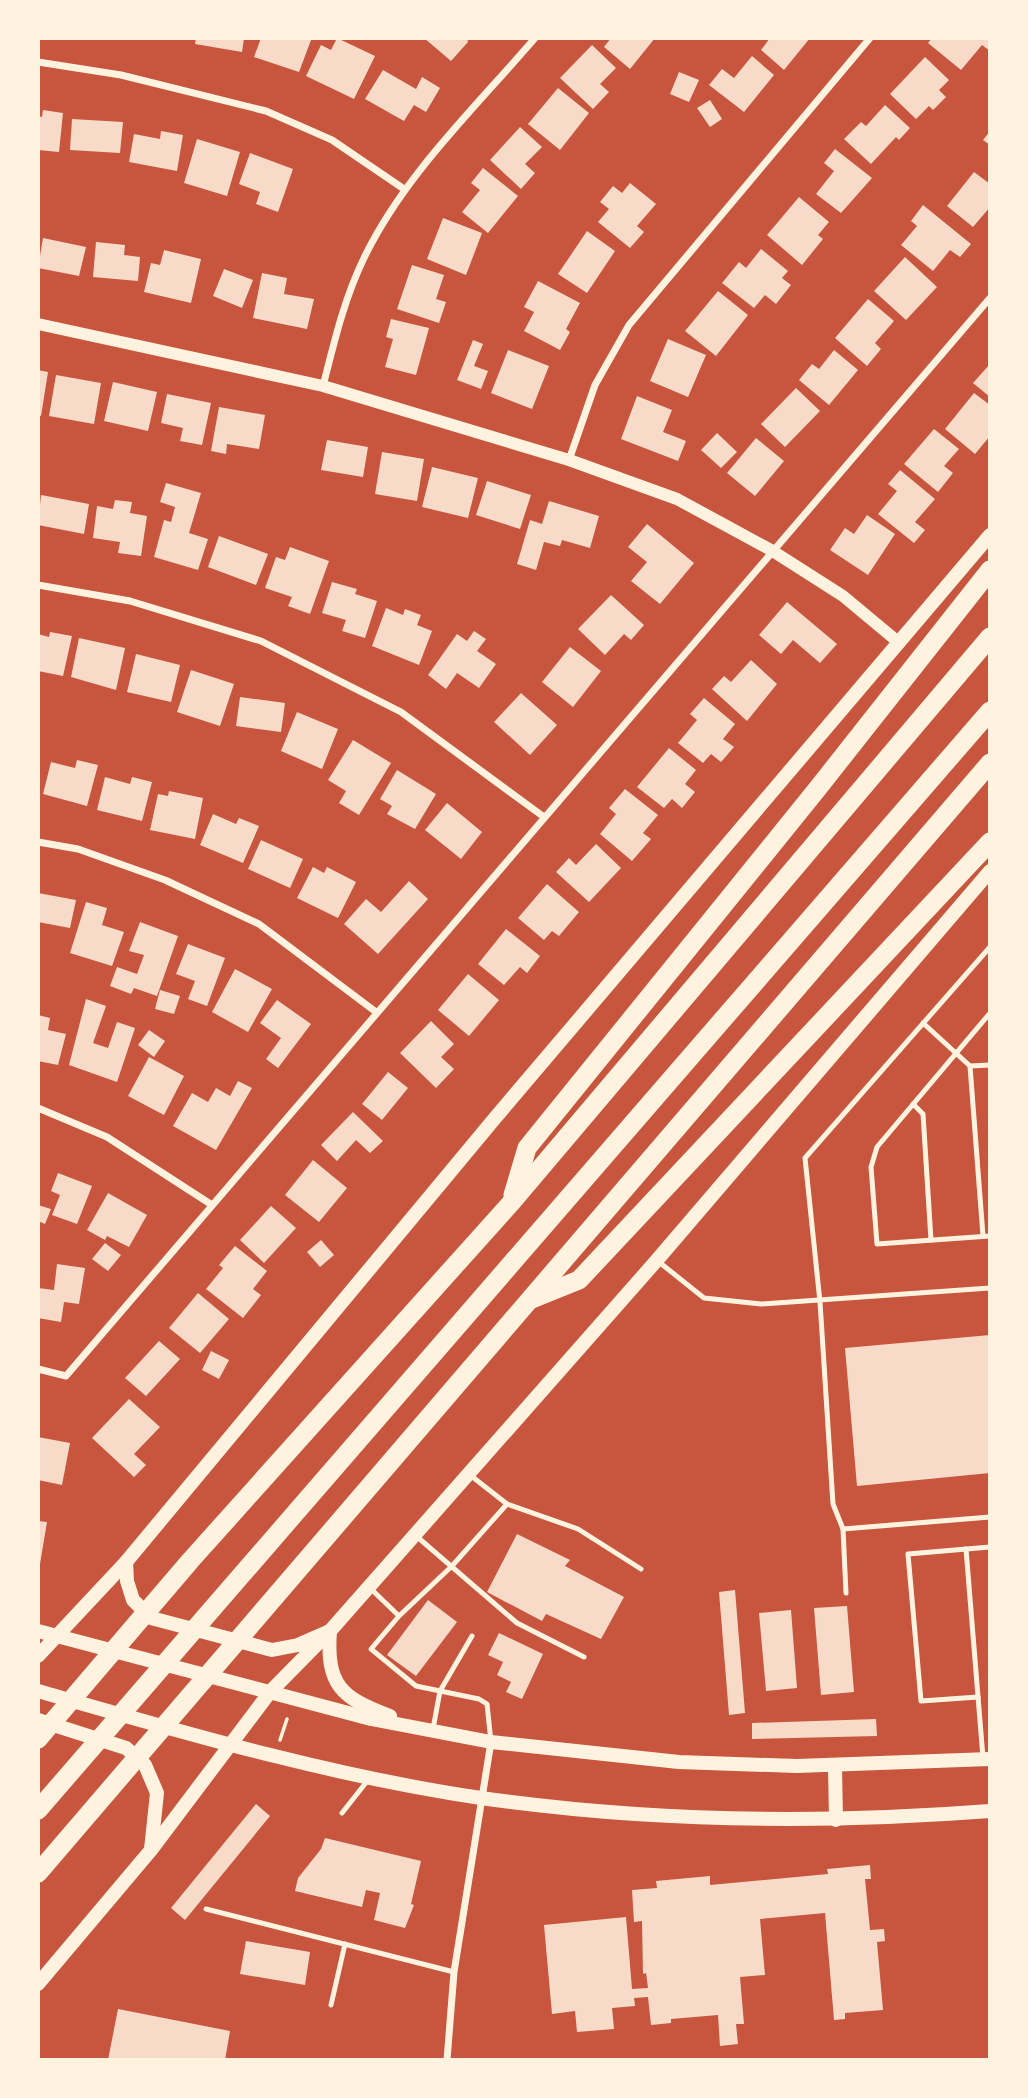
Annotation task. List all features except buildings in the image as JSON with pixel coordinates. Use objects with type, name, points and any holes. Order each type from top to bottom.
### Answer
[{"type":"highway","points":[[510,1204],[527,1148],[818,788],[989,570]]},
{"type":"highway","points":[[38,1739],[190,1561],[510,1204],[989,637]]},
{"type":"highway","points":[[39,1809],[989,711]]},
{"type":"highway","points":[[38,1873],[989,762]]},
{"type":"highway","points":[[528,1300],[579,1280],[989,842]]},
{"type":"main road","points":[[38,1656],[126,1562],[174,1501],[989,535]]},
{"type":"main road","points":[[38,1984],[151,1850],[270,1692],[330,1631],[657,1260],[989,871]]},
{"type":"main road","points":[[126,1562],[127,1581],[133,1600],[152,1618],[272,1650],[298,1645],[330,1631]]},
{"type":"main road","points":[[38,1631],[433,1732],[491,1742],[679,1762],[835,1766],[986,1759]]},
{"type":"main road","points":[[330,1631],[329,1665],[337,1685],[371,1709],[433,1732]]},
{"type":"main road","points":[[38,1690],[229,1746],[482,1798],[638,1813],[836,1820],[989,1811]]},
{"type":"main road","points":[[38,1720],[126,1748],[145,1765],[157,1793],[151,1850]]},
{"type":"main road","points":[[835,1766],[836,1820]]},
{"type":"street","points":[[323,386],[348,295],[364,257],[404,189],[535,38]]},
{"type":"street","points":[[569,460],[595,385],[629,325],[870,38]]},
{"type":"street","points":[[38,62],[121,75],[266,111],[332,139],[404,189]]},
{"type":"street","points":[[38,1369],[66,1376],[989,298]]},
{"type":"street","points":[[38,324],[323,386],[569,460],[677,499],[771,550],[843,596],[897,641]]},
{"type":"street","points":[[38,585],[130,601],[261,641],[401,712],[544,817]]},
{"type":"street","points":[[38,842],[78,849],[165,880],[259,924],[376,1012]]},
{"type":"street","points":[[38,1108],[107,1137],[212,1205]]},
{"type":"street","points":[[447,2060],[454,1972],[491,1742]]},
{"type":"lane","points":[[846,1592],[843,1529],[833,1504],[820,1302],[806,1158],[989,947]]},
{"type":"lane","points":[[923,1023],[956,1053],[970,1066],[986,1236],[877,1244],[872,1157],[877,1147],[956,1053],[989,1013]]},
{"type":"lane","points":[[970,1066],[989,1065]]},
{"type":"lane","points":[[913,1104],[923,1114],[931,1240]]},
{"type":"lane","points":[[657,1260],[704,1298],[761,1304],[820,1302],[989,1288]]},
{"type":"lane","points":[[468,1474],[507,1504],[578,1529],[640,1569]]},
{"type":"lane","points":[[491,1742],[487,1704],[479,1699],[416,1686],[371,1649],[399,1616],[452,1566],[507,1504]]},
{"type":"lane","points":[[843,1529],[989,1517]]},
{"type":"lane","points":[[415,1535],[517,1623],[584,1657]]},
{"type":"lane","points":[[978,1697],[921,1701],[908,1554],[989,1547]]},
{"type":"lane","points":[[966,1549],[986,1759]]},
{"type":"lane","points":[[369,1587],[399,1616]]},
{"type":"lane","points":[[433,1732],[440,1691],[472,1636]]},
{"type":"lane","points":[[342,1814],[370,1777]]},
{"type":"lane","points":[[206,1909],[454,1972]]},
{"type":"lane","points":[[331,2005],[345,1944]]},
{"type":"path","points":[[281,1740],[287,1720]]}]
